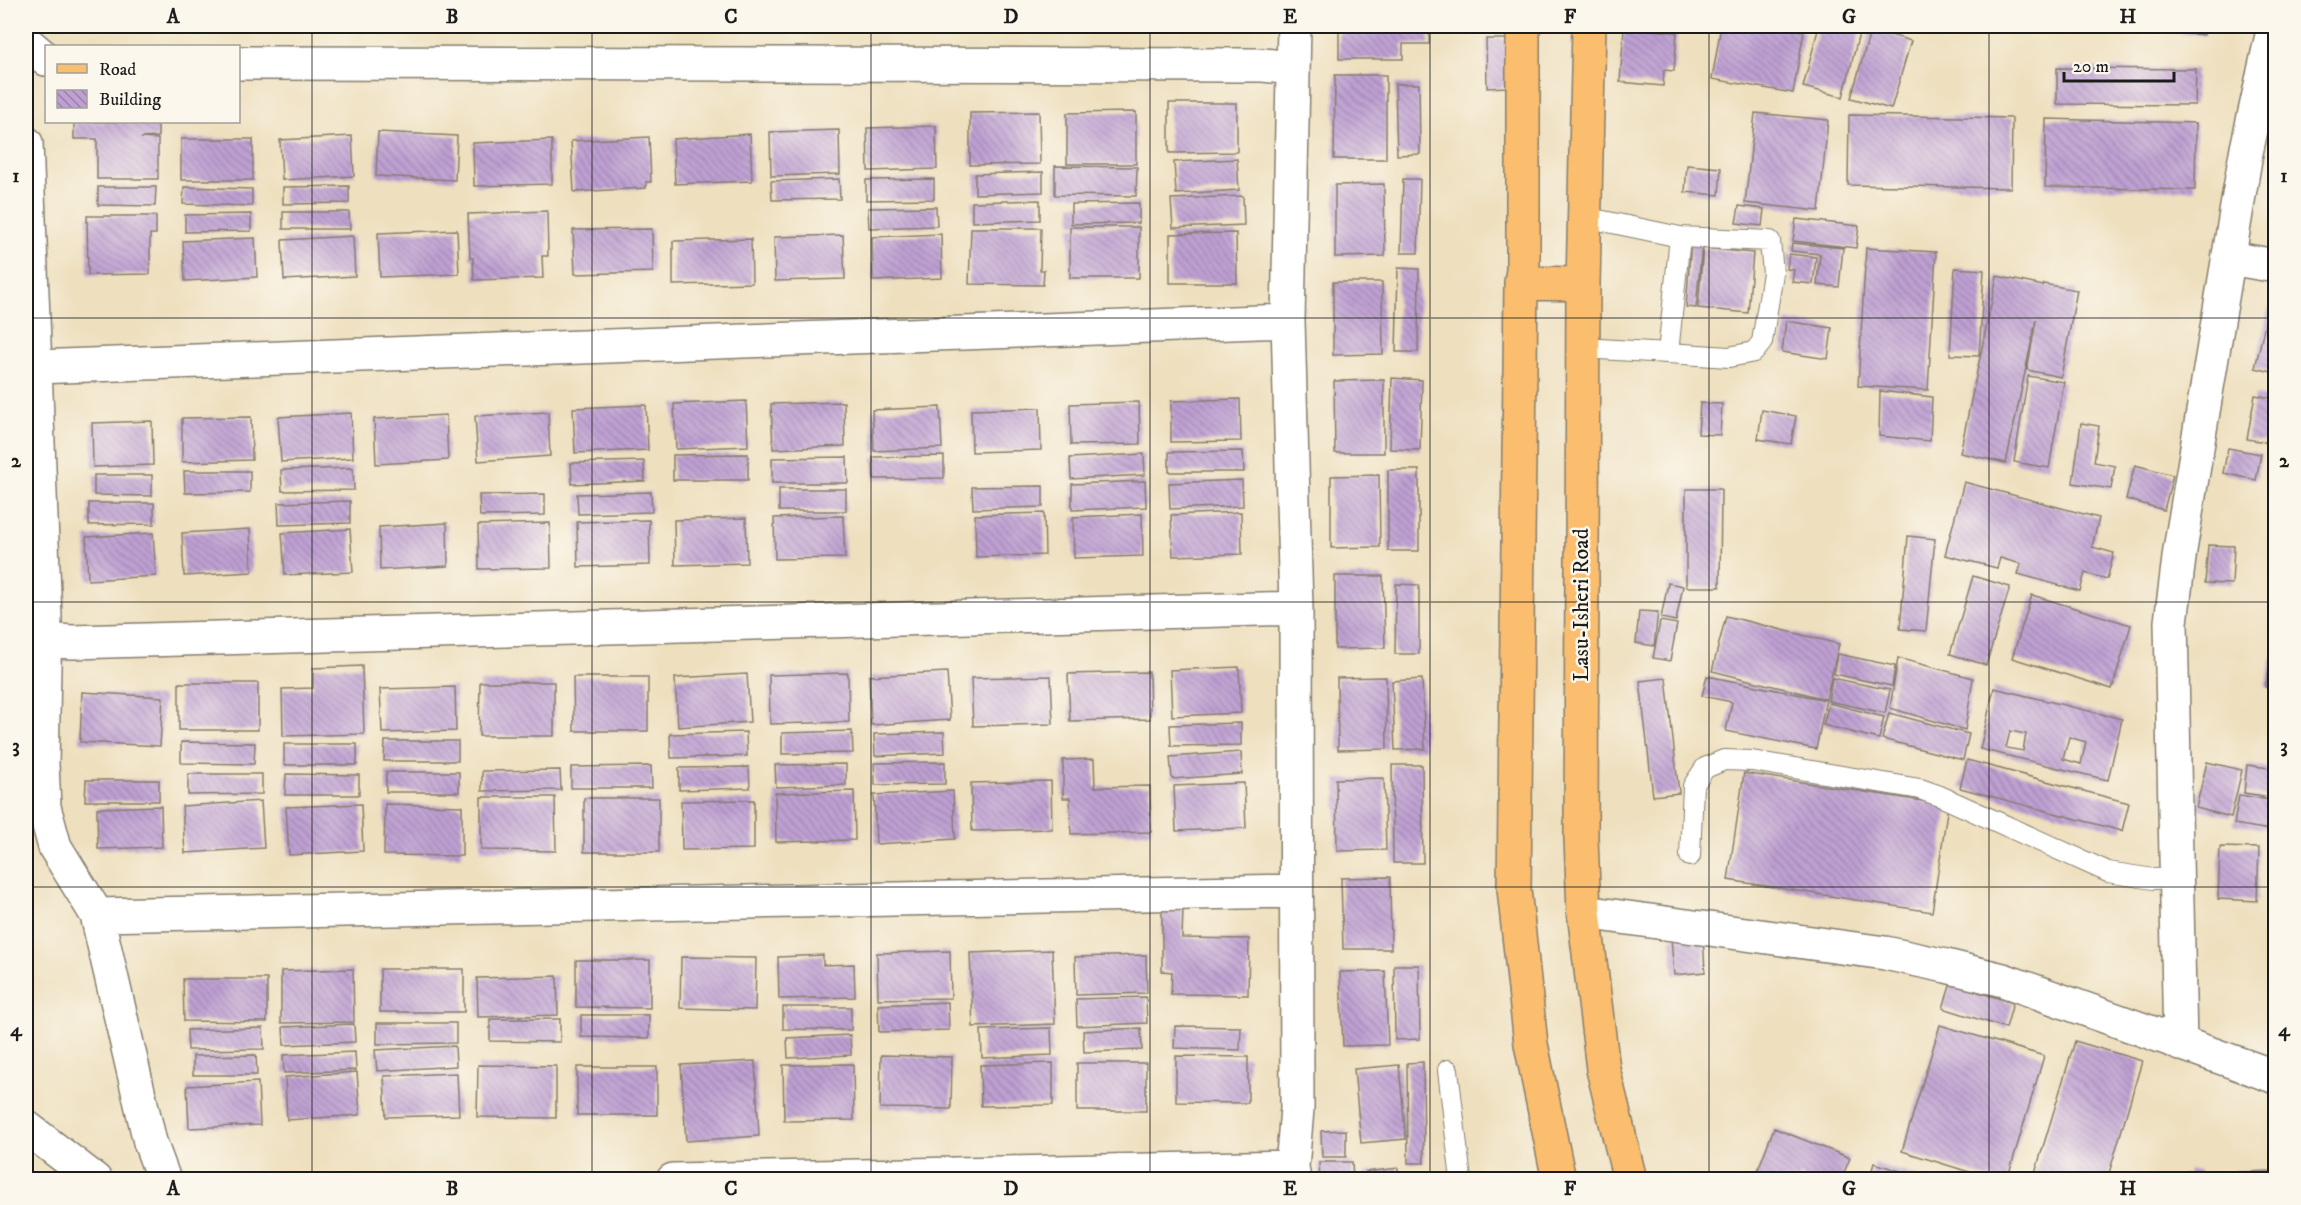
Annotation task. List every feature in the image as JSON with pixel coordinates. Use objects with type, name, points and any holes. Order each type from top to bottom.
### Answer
[{"type":"main road","points":[[1523,26],[1523,270],[1521,283],[1514,889],[1531,1044],[1559,1179]]},
{"type":"main road","name":"Lasu-Isheri Road","points":[[1589,26],[1582,284],[1581,838],[1584,912],[1603,1069],[1630,1179]]},
{"type":"main road","points":[[1521,283],[1582,284]]},
{"type":"street","points":[[673,1179],[1293,1173],[1297,1109],[1296,608],[1288,321],[1293,26]]},
{"type":"street","points":[[2180,1044],[2171,622],[2180,550],[2246,153],[2274,26]]},
{"type":"street","points":[[26,42],[45,58]]},
{"type":"street","points":[[240,63],[1263,65],[1293,68]]},
{"type":"street","points":[[26,143],[45,618],[42,764],[44,807],[55,847],[97,915],[150,1142],[165,1179]]},
{"type":"street","points":[[2229,258],[2276,266]]},
{"type":"street","points":[[35,367],[1288,321]]},
{"type":"street","points":[[44,640],[96,642],[1296,608]]},
{"type":"street","points":[[97,915],[1296,891]]},
{"type":"street","points":[[1584,912],[1885,953],[1936,963],[2003,980],[2276,1077]]},
{"type":"street","points":[[26,1127],[95,1179]]},
{"type":"lane","points":[[1582,348],[1729,357],[1754,352],[1762,342],[1773,273],[1770,241],[1680,237],[1584,217]]},
{"type":"lane","points":[[1668,353],[1680,237]]},
{"type":"lane","points":[[1690,856],[1693,786],[1705,768],[1724,760],[1752,760],[1920,789],[2108,872],[2153,879],[2178,878]]},
{"type":"lane","points":[[1448,1070],[1461,1179]]},
{"type":"building","points":[[1339,26],[1429,26],[1429,44],[1403,44],[1403,59],[1339,59]]},
{"type":"building","points":[[1721,26],[1772,26],[1804,31],[1793,93],[1712,79]]},
{"type":"building","points":[[1819,26],[1861,26],[1843,97],[1803,87]]},
{"type":"building","points":[[2204,26],[2204,35],[2108,27]]},
{"type":"building","points":[[1624,28],[1677,32],[1674,71],[1664,70],[1663,86],[1620,82]]},
{"type":"building","points":[[1871,29],[1911,41],[1891,109],[1851,98]]},
{"type":"building","points":[[1486,39],[1507,39],[1507,87],[1487,88]]},
{"type":"building","points":[[2057,68],[2196,69],[2195,105],[2057,104]]},
{"type":"building","points":[[1335,75],[1386,75],[1386,159],[1334,159]]},
{"type":"building","points":[[1395,84],[1419,84],[1420,154],[1397,155]]},
{"type":"building","points":[[1169,103],[1237,103],[1237,152],[1169,153]]},
{"type":"building","points":[[1039,112],[1040,164],[970,165],[970,113]]},
{"type":"building","points":[[1136,112],[1136,164],[1067,164],[1067,113]]},
{"type":"building","points":[[1755,113],[1828,120],[1819,211],[1745,203]]},
{"type":"building","points":[[1849,115],[2012,118],[2011,188],[1848,185]]},
{"type":"building","points":[[2046,119],[2196,123],[2195,190],[2045,187]]},
{"type":"building","points":[[74,123],[158,123],[158,137],[141,138],[158,139],[158,179],[97,179],[97,139],[74,139]]},
{"type":"building","points":[[936,126],[937,169],[868,171],[867,128]]},
{"type":"building","points":[[839,130],[840,174],[771,176],[770,132]]},
{"type":"building","points":[[378,132],[457,136],[455,180],[376,176]]},
{"type":"building","points":[[750,134],[752,181],[675,184],[673,139]]},
{"type":"building","points":[[352,136],[354,176],[282,180],[280,140]]},
{"type":"building","points":[[649,137],[651,182],[646,182],[646,188],[574,192],[571,141]]},
{"type":"building","points":[[181,139],[253,139],[253,180],[181,180]]},
{"type":"building","points":[[552,140],[552,184],[474,186],[473,143]]},
{"type":"building","points":[[1237,159],[1239,190],[1176,194],[1174,162]]},
{"type":"building","points":[[1687,165],[1721,168],[1719,195],[1685,192]]},
{"type":"building","points":[[1055,166],[1137,167],[1136,196],[1055,195]]},
{"type":"building","points":[[1043,172],[1043,192],[975,194],[975,174]]},
{"type":"building","points":[[839,179],[840,199],[772,200],[771,181]]},
{"type":"building","points":[[934,179],[934,199],[866,200],[866,180]]},
{"type":"building","points":[[1403,179],[1420,179],[1418,253],[1401,253]]},
{"type":"building","points":[[1384,184],[1385,256],[1335,257],[1335,185]]},
{"type":"building","points":[[349,186],[349,203],[283,204],[283,187]]},
{"type":"building","points":[[98,187],[156,187],[155,206],[98,205]]},
{"type":"building","points":[[184,187],[252,189],[252,206],[183,204]]},
{"type":"building","points":[[1243,196],[1244,225],[1173,228],[1171,199]]},
{"type":"building","points":[[1040,200],[1040,220],[972,222],[972,202]]},
{"type":"building","points":[[1139,203],[1139,223],[1071,224],[1071,204]]},
{"type":"building","points":[[1739,206],[1764,209],[1762,226],[1736,223]]},
{"type":"building","points":[[936,207],[937,226],[869,228],[868,208]]},
{"type":"building","points":[[547,211],[548,256],[542,256],[543,278],[474,280],[473,258],[470,258],[468,214]]},
{"type":"building","points":[[283,212],[349,212],[350,229],[283,229]]},
{"type":"building","points":[[251,214],[251,231],[185,232],[185,215]]},
{"type":"building","points":[[87,216],[156,216],[156,234],[150,234],[150,274],[88,275]]},
{"type":"building","points":[[1796,219],[1859,226],[1856,248],[1793,241]]},
{"type":"building","points":[[1070,227],[1139,227],[1139,278],[1070,278]]},
{"type":"building","points":[[971,228],[1041,228],[1040,270],[1044,270],[1043,285],[969,284]]},
{"type":"building","points":[[652,229],[653,272],[575,274],[573,230]]},
{"type":"building","points":[[457,230],[459,274],[380,277],[378,233]]},
{"type":"building","points":[[1236,233],[1237,283],[1170,283],[1170,234]]},
{"type":"building","points":[[941,234],[942,278],[873,281],[872,237]]},
{"type":"building","points":[[843,235],[845,279],[775,281],[774,237]]},
{"type":"building","points":[[353,236],[355,276],[284,280],[282,240]]},
{"type":"building","points":[[255,238],[257,277],[185,281],[183,241]]},
{"type":"building","points":[[751,239],[752,283],[673,285],[673,241]]},
{"type":"building","points":[[1691,243],[1702,244],[1696,308],[1686,307]]},
{"type":"building","points":[[1792,243],[1843,248],[1839,287],[1817,285],[1820,254],[1791,251]]},
{"type":"building","points":[[1703,248],[1753,253],[1748,313],[1698,308]]},
{"type":"building","points":[[1866,248],[1936,252],[1928,390],[1858,386]]},
{"type":"building","points":[[1789,254],[1816,257],[1813,284],[1792,282],[1794,270],[1787,269]]},
{"type":"building","points":[[1398,268],[1419,269],[1418,352],[1396,352]]},
{"type":"building","points":[[1955,268],[1984,270],[1979,356],[1950,355]]},
{"type":"building","points":[[1997,276],[2043,286],[2044,284],[2077,290],[2061,377],[2027,370],[2036,320],[2006,463],[1960,453]]},
{"type":"building","points":[[1333,282],[1382,282],[1383,354],[1333,355]]},
{"type":"building","points":[[2269,307],[2276,309],[2276,373],[2255,368]]},
{"type":"building","points":[[1786,321],[1832,328],[1828,359],[1782,352]]},
{"type":"building","points":[[2028,376],[2064,382],[2049,468],[2014,462]]},
{"type":"building","points":[[1392,378],[1422,380],[1420,450],[1390,449]]},
{"type":"building","points":[[1384,380],[1384,453],[1335,453],[1334,381]]},
{"type":"building","points":[[1880,391],[1932,397],[1930,441],[1879,436]]},
{"type":"building","points":[[2255,395],[2276,399],[2276,444],[2247,439]]},
{"type":"building","points":[[1240,399],[1241,441],[1171,442],[1171,401]]},
{"type":"building","points":[[746,401],[748,446],[676,449],[674,404]]},
{"type":"building","points":[[844,402],[845,446],[773,449],[771,404]]},
{"type":"building","points":[[1139,402],[1140,444],[1071,445],[1070,404]]},
{"type":"building","points":[[1700,403],[1722,404],[1720,435],[1698,434]]},
{"type":"building","points":[[646,405],[648,450],[575,453],[573,408]]},
{"type":"building","points":[[940,407],[942,448],[874,451],[872,410]]},
{"type":"building","points":[[1040,408],[1041,450],[972,452],[971,410]]},
{"type":"building","points":[[1762,410],[1796,416],[1791,444],[1758,439]]},
{"type":"building","points":[[548,412],[550,456],[478,461],[475,416]]},
{"type":"building","points":[[351,413],[353,458],[281,462],[278,417]]},
{"type":"building","points":[[446,415],[448,460],[376,464],[374,419]]},
{"type":"building","points":[[251,417],[252,460],[182,462],[182,418]]},
{"type":"building","points":[[152,421],[153,465],[93,467],[92,423]]},
{"type":"building","points":[[2081,423],[2099,426],[2094,462],[2115,466],[2111,489],[2073,483]]},
{"type":"building","points":[[2228,448],[2261,454],[2256,480],[2223,473]]},
{"type":"building","points":[[1243,451],[1244,472],[1169,472],[1169,452]]},
{"type":"building","points":[[748,454],[748,480],[673,480],[673,455]]},
{"type":"building","points":[[1144,454],[1145,475],[1071,479],[1070,458]]},
{"type":"building","points":[[944,456],[944,478],[874,479],[873,457]]},
{"type":"building","points":[[847,457],[848,483],[772,483],[772,458]]},
{"type":"building","points":[[644,461],[645,481],[572,484],[571,463]]},
{"type":"building","points":[[2135,465],[2173,475],[2164,510],[2126,499]]},
{"type":"building","points":[[353,468],[354,490],[282,491],[281,470]]},
{"type":"building","points":[[1388,470],[1419,470],[1419,551],[1388,551]]},
{"type":"building","points":[[184,471],[250,471],[250,492],[185,493]]},
{"type":"building","points":[[94,475],[152,475],[152,496],[94,495]]},
{"type":"building","points":[[1379,475],[1380,547],[1331,548],[1331,476]]},
{"type":"building","points":[[1242,480],[1243,506],[1170,509],[1169,483]]},
{"type":"building","points":[[1145,481],[1146,507],[1072,510],[1072,484]]},
{"type":"building","points":[[1964,482],[2099,518],[2092,547],[2114,553],[2107,579],[2085,573],[2080,591],[2018,574],[2021,564],[2000,558],[1997,568],[1945,555]]},
{"type":"building","points":[[1043,486],[1043,507],[973,509],[972,487]]},
{"type":"building","points":[[779,489],[846,489],[846,511],[779,511]]},
{"type":"building","points":[[1686,489],[1721,489],[1720,587],[1686,587]]},
{"type":"building","points":[[651,492],[652,512],[578,514],[577,494]]},
{"type":"building","points":[[545,494],[545,515],[480,516],[479,495]]},
{"type":"building","points":[[350,501],[350,523],[279,525],[278,503]]},
{"type":"building","points":[[89,503],[154,503],[154,524],[89,525]]},
{"type":"building","points":[[1241,512],[1242,554],[1173,556],[1171,515]]},
{"type":"building","points":[[1044,513],[1045,555],[976,557],[975,515]]},
{"type":"building","points":[[1142,514],[1143,556],[1074,558],[1073,517]]},
{"type":"building","points":[[843,516],[845,558],[775,559],[774,518]]},
{"type":"building","points":[[746,518],[747,563],[675,565],[674,520]]},
{"type":"building","points":[[649,520],[650,565],[578,567],[577,522]]},
{"type":"building","points":[[447,523],[448,566],[380,570],[379,527]]},
{"type":"building","points":[[550,523],[551,568],[479,569],[478,525]]},
{"type":"building","points":[[250,529],[252,572],[184,576],[182,533]]},
{"type":"building","points":[[350,529],[353,572],[285,575],[282,533]]},
{"type":"building","points":[[153,533],[156,576],[88,580],[86,537]]},
{"type":"building","points":[[1908,536],[1935,539],[1926,631],[1900,629]]},
{"type":"building","points":[[2208,545],[2234,546],[2232,584],[2205,583]]},
{"type":"building","points":[[1335,576],[1383,576],[1385,648],[1335,649]]},
{"type":"building","points":[[1973,576],[2010,587],[1986,665],[1950,654]]},
{"type":"building","points":[[1668,583],[1683,586],[1676,621],[1661,618]]},
{"type":"building","points":[[1396,584],[1419,585],[1419,654],[1395,654]]},
{"type":"building","points":[[2032,595],[2131,625],[2112,689],[2012,658]]},
{"type":"building","points":[[1639,611],[1658,612],[1654,646],[1636,643]]},
{"type":"building","points":[[1726,616],[1839,644],[1826,699],[1712,671]]},
{"type":"building","points":[[1660,621],[1677,624],[1670,661],[1653,658]]},
{"type":"building","points":[[1838,654],[1895,666],[1892,686],[1834,674]]},
{"type":"building","points":[[2273,656],[2276,657],[2276,689],[2265,687]]},
{"type":"building","points":[[1898,658],[1973,678],[1965,730],[1890,708]]},
{"type":"building","points":[[362,666],[364,734],[283,736],[282,689],[313,688],[313,668]]},
{"type":"building","points":[[1239,667],[1241,713],[1172,716],[1170,670]]},
{"type":"building","points":[[947,672],[950,720],[871,725],[869,676]]},
{"type":"building","points":[[1149,672],[1150,719],[1070,721],[1068,674]]},
{"type":"building","points":[[848,673],[849,722],[770,724],[769,675]]},
{"type":"building","points":[[747,674],[750,722],[678,727],[675,678]]},
{"type":"building","points":[[1051,676],[1053,724],[973,726],[971,678]]},
{"type":"building","points":[[1707,676],[1826,700],[1816,749],[1726,731],[1732,702],[1702,696]]},
{"type":"building","points":[[573,677],[648,677],[648,731],[574,731]]},
{"type":"building","points":[[1386,677],[1387,749],[1338,750],[1337,678]]},
{"type":"building","points":[[1666,678],[1679,793],[1653,796],[1640,681]]},
{"type":"building","points":[[1832,678],[1890,690],[1885,713],[1828,701]]},
{"type":"building","points":[[1422,679],[1425,749],[1395,750],[1392,681]]},
{"type":"building","points":[[480,682],[554,682],[554,736],[479,736]]},
{"type":"building","points":[[179,683],[258,683],[258,730],[179,730]]},
{"type":"building","points":[[455,687],[456,731],[382,733],[380,689]]},
{"type":"building","points":[[1994,688],[2122,719],[2108,780],[1980,749]],"holes":[[[2010,731],[2026,734],[2023,751],[2006,748]],[[2069,737],[2086,742],[2081,764],[2063,759]]]},
{"type":"building","points":[[82,692],[163,697],[160,746],[80,742]]},
{"type":"building","points":[[1829,703],[1884,717],[1879,739],[1823,725]]},
{"type":"building","points":[[1889,713],[1969,734],[1963,760],[1882,739]]},
{"type":"building","points":[[1241,723],[1241,745],[1171,746],[1170,725]]},
{"type":"building","points":[[852,731],[853,753],[782,754],[782,733]]},
{"type":"building","points":[[746,732],[747,756],[671,758],[670,734]]},
{"type":"building","points":[[944,732],[945,753],[875,756],[874,734]]},
{"type":"building","points":[[385,741],[458,741],[458,761],[384,761]]},
{"type":"building","points":[[181,742],[255,743],[254,764],[181,763]]},
{"type":"building","points":[[284,744],[357,744],[357,765],[284,765]]},
{"type":"building","points":[[1241,752],[1242,774],[1172,779],[1170,757]]},
{"type":"building","points":[[1094,759],[1095,787],[1150,786],[1151,832],[1071,834],[1070,798],[1063,798],[1063,760]]},
{"type":"building","points":[[1967,760],[2129,803],[2122,831],[1960,788]]},
{"type":"building","points":[[945,762],[945,784],[875,785],[874,763]]},
{"type":"building","points":[[2207,762],[2242,770],[2231,817],[2196,808]]},
{"type":"building","points":[[846,764],[846,785],[776,787],[775,765]]},
{"type":"building","points":[[1392,765],[1422,765],[1423,863],[1393,863]]},
{"type":"building","points":[[2247,765],[2276,769],[2276,798],[2244,793]]},
{"type":"building","points":[[651,766],[652,788],[571,788],[571,767]]},
{"type":"building","points":[[749,767],[750,788],[679,790],[679,768]]},
{"type":"building","points":[[560,770],[561,790],[482,791],[482,771]]},
{"type":"building","points":[[386,772],[459,772],[459,792],[386,792]]},
{"type":"building","points":[[1744,773],[1948,805],[1932,912],[1728,880]]},
{"type":"building","points":[[188,774],[262,774],[262,794],[188,795]]},
{"type":"building","points":[[286,774],[359,775],[359,795],[285,795]]},
{"type":"building","points":[[1384,778],[1386,850],[1337,851],[1336,779]]},
{"type":"building","points":[[86,780],[159,780],[159,801],[85,801]]},
{"type":"building","points":[[1051,781],[1052,829],[972,831],[971,783]]},
{"type":"building","points":[[1244,783],[1246,828],[1176,831],[1174,786]]},
{"type":"building","points":[[854,791],[855,840],[776,842],[775,793]]},
{"type":"building","points":[[953,791],[955,839],[876,844],[874,795]]},
{"type":"building","points":[[2239,795],[2276,801],[2276,831],[2234,824]]},
{"type":"building","points":[[481,797],[555,797],[556,851],[481,850]]},
{"type":"building","points":[[584,798],[659,798],[659,852],[584,852]]},
{"type":"building","points":[[754,800],[754,849],[682,850],[681,801]]},
{"type":"building","points":[[261,801],[264,848],[185,853],[182,806]]},
{"type":"building","points":[[361,804],[363,851],[289,855],[286,807]]},
{"type":"building","points":[[385,804],[462,806],[462,856],[384,855]]},
{"type":"building","points":[[161,806],[162,847],[98,849],[97,808]]},
{"type":"building","points":[[2220,847],[2259,848],[2257,901],[2218,899]]},
{"type":"building","points":[[1390,877],[1391,949],[1343,949],[1341,878]]},
{"type":"building","points":[[1162,909],[1183,909],[1182,938],[1249,939],[1248,995],[1171,994],[1172,972],[1162,971]]},
{"type":"building","points":[[1703,935],[1705,972],[1674,975],[1671,938]]},
{"type":"building","points":[[1052,950],[1055,1024],[973,1027],[970,953]]},
{"type":"building","points":[[950,951],[951,998],[878,999],[877,953]]},
{"type":"building","points":[[823,955],[823,965],[854,964],[855,997],[779,999],[778,957]]},
{"type":"building","points":[[1146,955],[1147,993],[1076,995],[1075,957]]},
{"type":"building","points":[[681,957],[756,958],[755,1010],[680,1008]]},
{"type":"building","points":[[576,960],[650,960],[650,1008],[576,1007]]},
{"type":"building","points":[[1394,965],[1419,965],[1420,1039],[1395,1040]]},
{"type":"building","points":[[353,969],[354,1022],[281,1023],[281,971]]},
{"type":"building","points":[[380,969],[464,969],[464,1012],[380,1012]]},
{"type":"building","points":[[1385,971],[1388,1045],[1343,1046],[1340,972]]},
{"type":"building","points":[[557,976],[558,1015],[478,1017],[477,978]]},
{"type":"building","points":[[183,979],[267,979],[267,1022],[184,1021]]},
{"type":"building","points":[[1951,983],[2013,1003],[2006,1028],[1943,1008]]},
{"type":"building","points":[[1146,997],[1147,1023],[1077,1026],[1076,999]]},
{"type":"building","points":[[948,1002],[949,1030],[879,1032],[878,1005]]},
{"type":"building","points":[[783,1007],[851,1007],[851,1030],[783,1029]]},
{"type":"building","points":[[581,1015],[649,1015],[649,1038],[581,1037]]},
{"type":"building","points":[[490,1019],[560,1019],[560,1042],[490,1041]]},
{"type":"building","points":[[377,1023],[456,1023],[456,1043],[377,1044]]},
{"type":"building","points":[[354,1024],[355,1042],[284,1045],[283,1027]]},
{"type":"building","points":[[1940,1025],[2044,1056],[2007,1180],[1995,1180],[1902,1151]]},
{"type":"building","points":[[1175,1026],[1241,1027],[1240,1050],[1174,1048]]},
{"type":"building","points":[[263,1028],[264,1049],[188,1050],[187,1030]]},
{"type":"building","points":[[1051,1028],[1052,1055],[982,1058],[981,1030]]},
{"type":"building","points":[[1141,1028],[1142,1050],[1084,1052],[1083,1031]]},
{"type":"building","points":[[850,1035],[851,1055],[788,1058],[787,1038]]},
{"type":"building","points":[[2075,1041],[2142,1061],[2107,1180],[2033,1180]]},
{"type":"building","points":[[455,1046],[456,1066],[377,1071],[375,1050]]},
{"type":"building","points":[[355,1052],[356,1070],[284,1073],[283,1055]]},
{"type":"building","points":[[256,1055],[257,1075],[193,1075],[193,1056]]},
{"type":"building","points":[[881,1055],[952,1057],[951,1109],[880,1108]]},
{"type":"building","points":[[1176,1056],[1248,1057],[1248,1103],[1176,1102]]},
{"type":"building","points":[[755,1061],[759,1136],[686,1141],[681,1065]]},
{"type":"building","points":[[1423,1062],[1424,1163],[1408,1163],[1407,1063]]},
{"type":"building","points":[[1053,1063],[1053,1105],[981,1106],[980,1065]]},
{"type":"building","points":[[1077,1063],[1146,1063],[1146,1111],[1077,1111]]},
{"type":"building","points":[[853,1064],[854,1120],[784,1121],[783,1065]]},
{"type":"building","points":[[478,1065],[556,1066],[556,1118],[477,1117]]},
{"type":"building","points":[[1399,1065],[1406,1139],[1361,1143],[1354,1069]]},
{"type":"building","points":[[577,1067],[657,1067],[657,1115],[577,1115]]},
{"type":"building","points":[[357,1072],[360,1115],[287,1120],[285,1077]]},
{"type":"building","points":[[457,1073],[459,1115],[386,1117],[384,1076]]},
{"type":"building","points":[[258,1082],[260,1125],[189,1128],[187,1086]]},
{"type":"building","points":[[1774,1128],[1850,1158],[1841,1180],[1807,1180],[1800,1176],[1798,1180],[1754,1180]]},
{"type":"building","points":[[1346,1130],[1346,1157],[1322,1157],[1321,1131]]},
{"type":"building","points":[[1319,1162],[1352,1162],[1353,1180],[1320,1180]]},
{"type":"building","points":[[1874,1163],[1926,1179],[1926,1180],[1869,1180]]},
{"type":"building","points":[[1398,1168],[1399,1180],[1367,1180],[1366,1172]]},
{"type":"building","points":[[2188,1170],[2200,1170],[2200,1180],[2188,1180]]},
{"type":"building","points":[[2274,1171],[2275,1180],[2204,1180],[2203,1173]]}]
